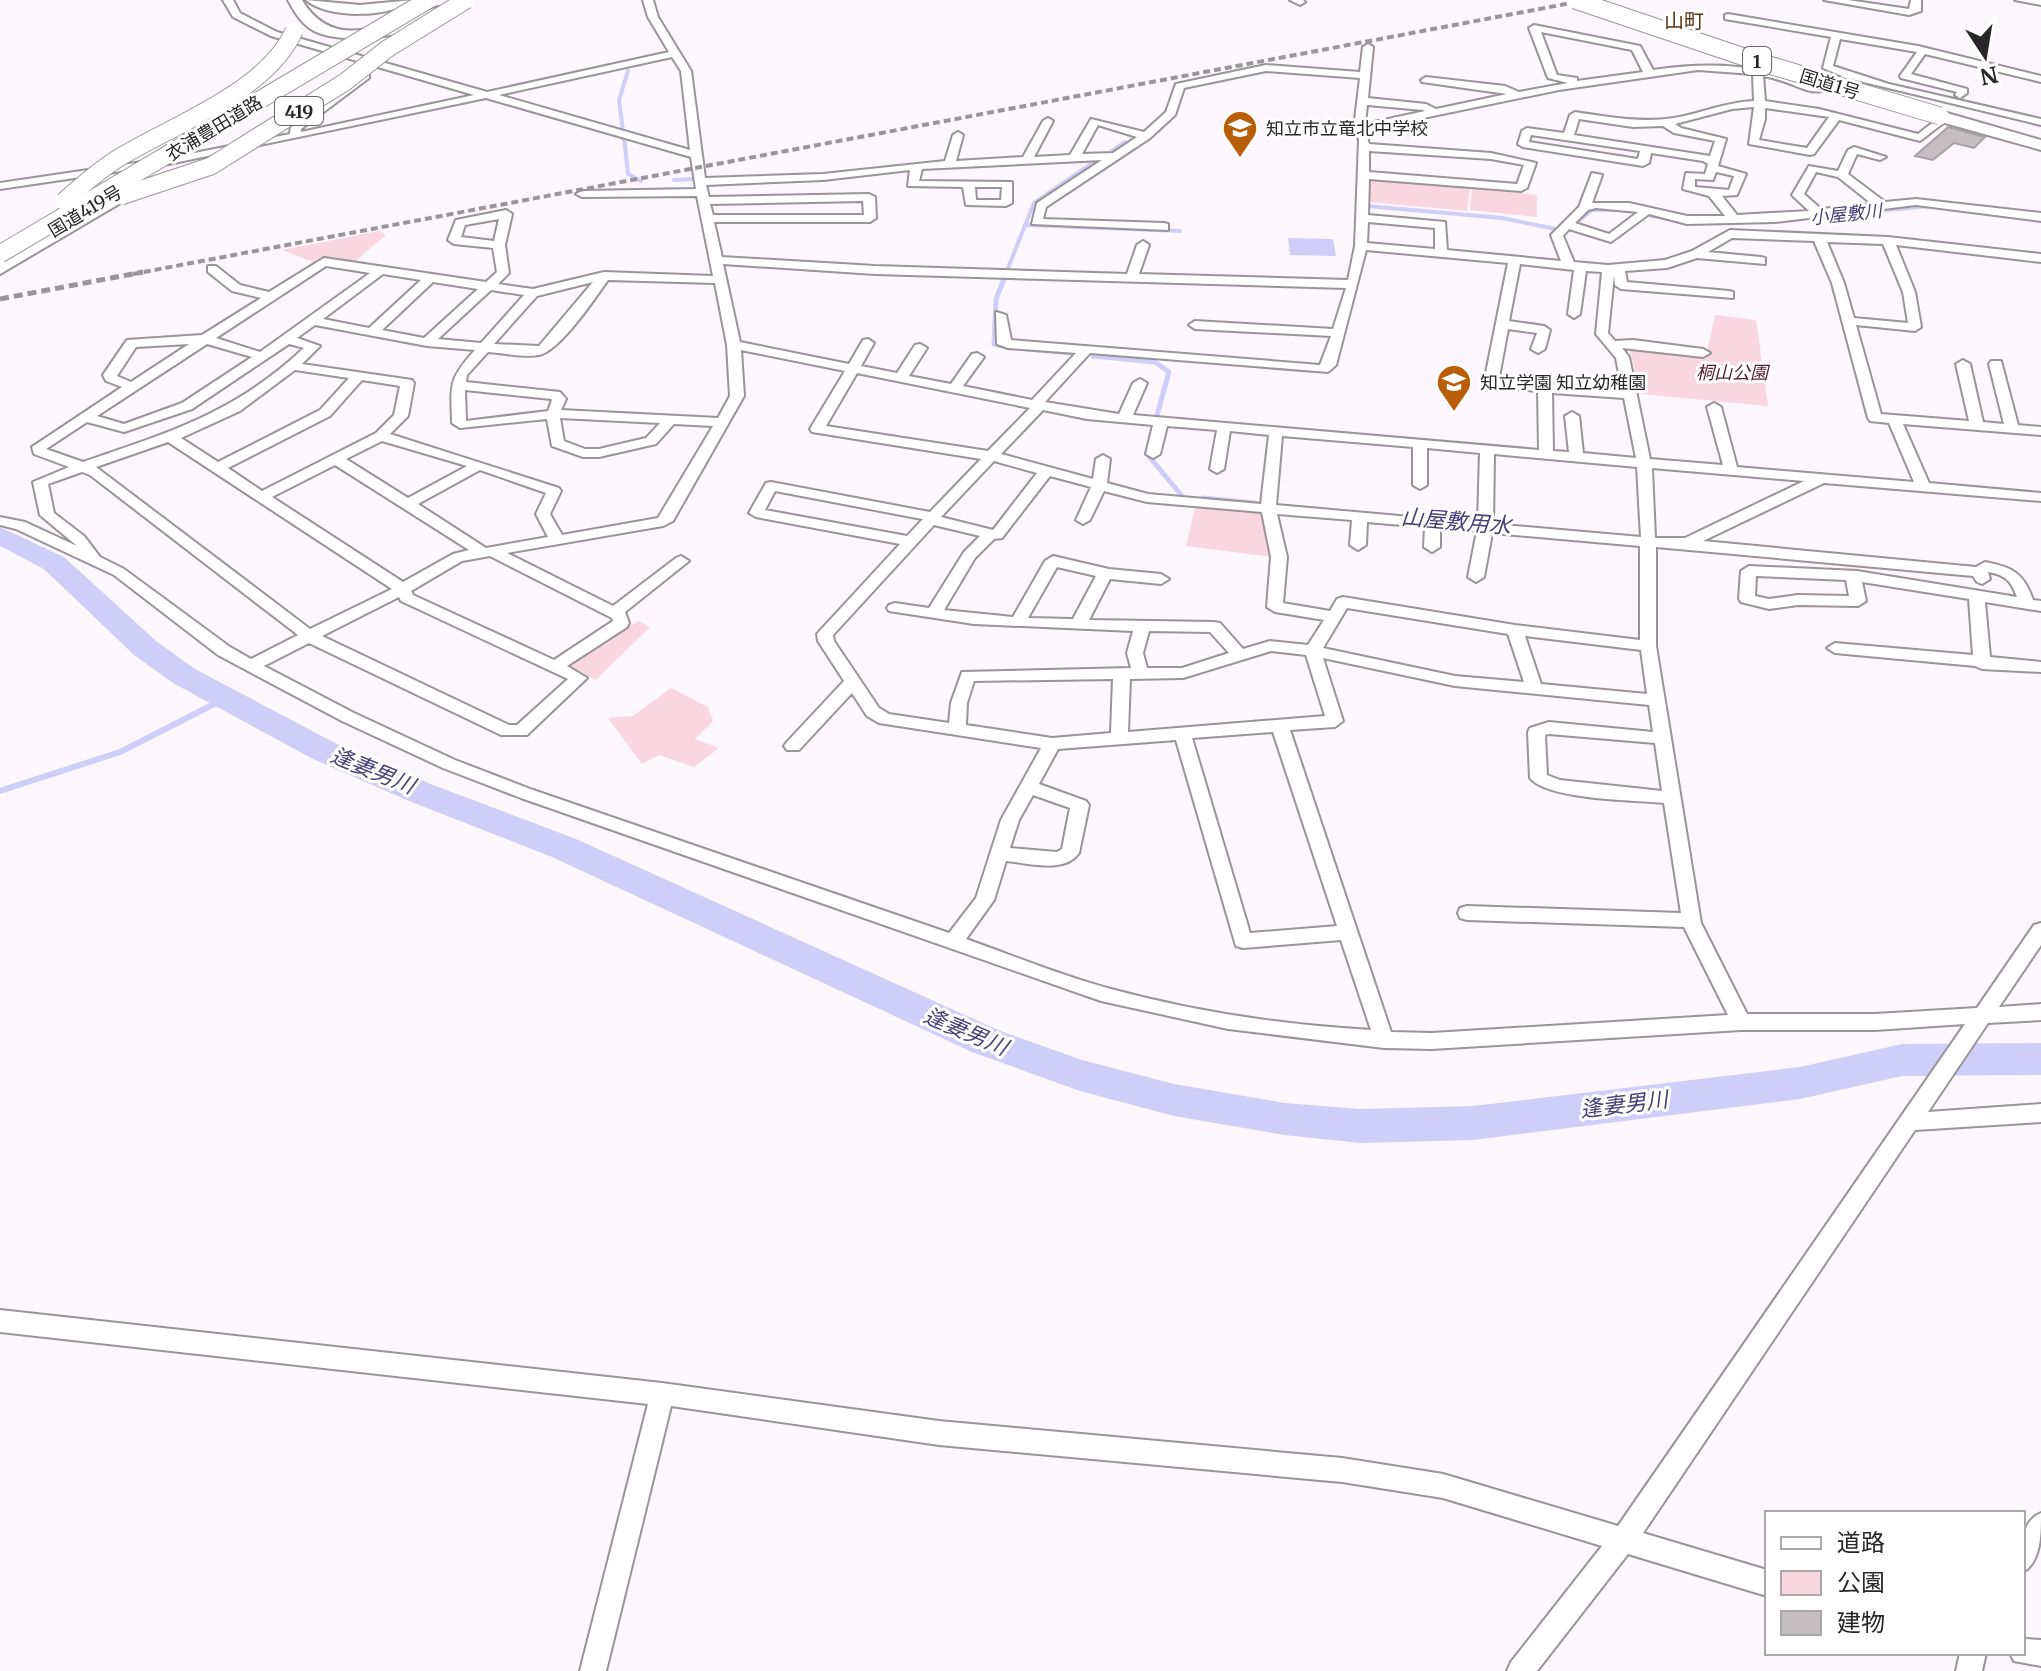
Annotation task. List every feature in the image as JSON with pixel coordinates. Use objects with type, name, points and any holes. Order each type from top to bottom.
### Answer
[{"type":"highway","name":"衣浦豊田道路","points":[[0,252],[116,160],[257,77],[284,53],[294,31],[283,0]]},
{"type":"highway","points":[[295,0],[303,15],[318,27],[363,34],[406,27],[457,0]]},
{"type":"highway","points":[[313,0],[332,7],[359,9],[406,0]]},
{"type":"highway","name":"衣浦豊田道路","points":[[0,252],[428,0]]},
{"type":"highway","name":"衣浦豊田道路","points":[[0,265],[445,0]]},
{"type":"highway","name":"衣浦豊田道路","points":[[118,197],[211,166],[345,82],[387,49],[466,0]]},
{"type":"highway","name":"国道1号","points":[[1575,0],[1759,62],[2041,138]]},
{"type":"highway","name":"国道1号","points":[[1593,0],[1759,55],[1948,112],[2041,145]]},
{"type":"highway","name":"国道419号","points":[[0,265],[169,161]]},
{"type":"street","points":[[228,0],[236,15],[266,31],[696,155]]},
{"type":"street","points":[[296,136],[295,128],[378,65],[414,38],[476,0]]},
{"type":"street","points":[[254,664],[403,589],[458,557],[663,522],[723,422],[737,396],[734,345],[696,155],[690,89],[686,71],[653,17],[648,0]]},
{"type":"street","points":[[1829,0],[1909,12],[1916,11],[1916,0]]},
{"type":"street","points":[[2020,0],[2041,2]]},
{"type":"street","points":[[1728,17],[1923,50],[2041,79]]},
{"type":"street","points":[[1593,82],[1553,78],[1534,28],[1636,48],[1649,73]]},
{"type":"street","points":[[1836,35],[1828,68],[1886,86],[1948,112],[2041,122]]},
{"type":"street","points":[[1000,315],[1001,336],[1008,344],[1323,369],[1329,365],[1361,246],[1364,147],[1359,128],[1368,47]]},
{"type":"street","points":[[1568,137],[1575,115],[1617,122],[1666,123],[1729,105],[1758,104],[1806,110],[1920,138],[1948,112],[1963,91],[1905,76],[1923,50]]},
{"type":"street","points":[[0,186],[169,161],[677,53]]},
{"type":"street","points":[[1359,128],[1593,82],[1718,66],[1790,78],[1813,88],[1827,89]]},
{"type":"street","points":[[1164,227],[1036,222],[1041,205],[1146,136],[1171,113],[1180,86],[1185,83],[1279,68],[1365,75]]},
{"type":"street","points":[[1758,72],[1760,119],[1753,142],[1810,152],[1835,117]]},
{"type":"street","points":[[1806,110],[1827,89],[1850,75]]},
{"type":"street","points":[[1426,80],[1505,89],[1519,96]]},
{"type":"street","points":[[1362,101],[1426,107],[1435,114]]},
{"type":"street","points":[[1027,160],[1048,121]]},
{"type":"street","points":[[1074,158],[1095,121],[1146,136]]},
{"type":"street","points":[[1646,149],[1643,163],[1523,144],[1527,131],[1646,149],[1712,165],[1740,174],[1733,193],[1689,189],[1690,175],[1709,178],[1712,165],[1721,139],[1678,131],[1666,123]]},
{"type":"street","points":[[950,164],[958,135]]},
{"type":"street","points":[[1363,175],[1521,188],[1530,163],[1491,156],[1364,147]]},
{"type":"street","points":[[1842,175],[1854,150],[1880,157]]},
{"type":"street","points":[[703,192],[917,166],[1115,156]]},
{"type":"street","points":[[917,166],[912,184],[969,184]]},
{"type":"street","points":[[1818,213],[1798,195],[1813,168],[1842,175],[1881,205]]},
{"type":"street","points":[[1574,314],[1575,266],[1557,235],[1584,208],[1596,175]]},
{"type":"street","points":[[582,194],[703,192],[869,197],[870,218],[709,219]]},
{"type":"street","points":[[1713,193],[1734,219]]},
{"type":"street","points":[[1584,208],[1608,205],[1647,210],[1678,219],[1734,219],[1916,202],[2041,217]]},
{"type":"street","points":[[1568,225],[1611,238],[1647,210]]},
{"type":"street","points":[[1362,218],[1441,225],[1441,253]]},
{"type":"street","points":[[1361,246],[1614,269],[1676,261],[1696,254],[1730,234],[1888,241],[2041,259]]},
{"type":"street","points":[[1819,238],[1838,283],[1875,418],[2041,431]]},
{"type":"street","points":[[1849,321],[1915,327],[1909,292],[1888,241]]},
{"type":"street","points":[[427,342],[503,273],[499,245]]},
{"type":"street","points":[[1132,277],[1143,245]]},
{"type":"street","points":[[1696,254],[1761,261]]},
{"type":"street","points":[[718,260],[875,270],[1353,284]]},
{"type":"street","points":[[1515,260],[1493,380],[1498,384],[1627,394]]},
{"type":"street","points":[[1673,290],[1676,261]]},
{"type":"street","points":[[170,437],[403,589],[407,598],[579,678],[521,731],[507,731],[309,636],[95,472],[39,451],[39,447],[324,262],[533,293],[604,276],[721,280]]},
{"type":"street","points":[[212,269],[236,288],[270,296]]},
{"type":"street","points":[[1614,269],[1621,285],[1729,295]]},
{"type":"street","points":[[1614,269],[1602,334],[1622,357],[1627,394],[1644,462],[1648,646],[1654,700],[1692,920],[1741,1022]]},
{"type":"street","points":[[86,417],[124,428],[187,406],[287,340],[380,271]]},
{"type":"street","points":[[313,321],[427,342],[536,352],[544,349],[586,302],[604,276]]},
{"type":"street","points":[[372,332],[429,279]]},
{"type":"street","points":[[533,293],[461,374],[458,385],[459,423],[465,425],[553,414],[723,422]]},
{"type":"street","points":[[1502,324],[1544,330],[1538,349]]},
{"type":"street","points":[[1195,325],[1338,333]]},
{"type":"street","points":[[132,387],[110,375],[132,343],[205,339],[261,356]]},
{"type":"street","points":[[94,559],[79,539],[47,515],[40,482],[221,418],[267,389],[313,346],[287,340]]},
{"type":"street","points":[[868,343],[817,429],[991,456],[1147,498],[1687,543],[1980,572]]},
{"type":"street","points":[[1611,345],[1633,344],[1703,353]]},
{"type":"street","points":[[734,345],[1087,415],[2041,497]]},
{"type":"street","points":[[901,378],[920,348]]},
{"type":"street","points":[[1085,350],[933,521],[909,541],[825,634],[826,641],[873,712],[885,719],[1052,744],[1119,736],[1129,739],[1335,721],[1313,651]]},
{"type":"street","points":[[955,388],[977,357]]},
{"type":"street","points":[[1963,364],[1977,426]]},
{"type":"street","points":[[1996,364],[2012,429]]},
{"type":"street","points":[[263,496],[381,436],[401,416],[408,387],[407,383],[292,366]]},
{"type":"street","points":[[219,467],[325,413],[359,376]]},
{"type":"street","points":[[1127,419],[1126,413],[1140,383]]},
{"type":"street","points":[[458,385],[555,395],[559,399],[553,414],[557,443],[583,453],[599,453],[651,441],[669,421]]},
{"type":"street","points":[[1545,388],[1546,454]]},
{"type":"street","points":[[1714,407],[1731,470]]},
{"type":"street","points":[[1572,416],[1576,456]]},
{"type":"street","points":[[1894,420],[1924,488]]},
{"type":"street","points":[[1153,454],[1161,421]]},
{"type":"street","points":[[1217,469],[1224,427]]},
{"type":"street","points":[[1276,431],[1268,508],[1279,557],[1275,607],[1335,617]]},
{"type":"street","points":[[381,436],[554,491],[543,514],[558,541]]},
{"type":"street","points":[[1420,443],[1420,485]]},
{"type":"street","points":[[1476,577],[1485,528],[1487,449]]},
{"type":"street","points":[[336,459],[488,552],[619,615],[621,623],[556,666]]},
{"type":"street","points":[[1083,520],[1099,485],[1103,459]]},
{"type":"street","points":[[408,504],[479,465]]},
{"type":"street","points":[[909,541],[756,513],[771,486],[926,515],[933,521],[997,535],[1047,470]]},
{"type":"street","points":[[1687,543],[1822,478]]},
{"type":"street","points":[[20,525],[44,500]]},
{"type":"street","points":[[1358,545],[1360,517]]},
{"type":"street","points":[[0,521],[20,525],[119,572],[224,651],[254,664],[348,717],[449,764],[1108,996],[1149,1006],[1206,1018],[1384,1040],[1447,1040],[1741,1022],[1980,1019],[2041,1012]]},
{"type":"street","points":[[1432,547],[1433,523]]},
{"type":"street","points":[[933,615],[969,555],[990,534]]},
{"type":"street","points":[[613,613],[681,561]]},
{"type":"street","points":[[1018,621],[1053,561],[1105,573],[1161,579]]},
{"type":"street","points":[[1982,664],[1980,572],[1985,567],[2010,571],[2019,578],[2034,605]]},
{"type":"street","points":[[1853,576],[1858,601],[1798,600],[1769,604],[1747,599],[1749,571],[1853,576],[2034,605]]},
{"type":"street","points":[[1079,623],[1105,573]]},
{"type":"street","points":[[1313,651],[1343,602],[1515,630],[1648,646]]},
{"type":"street","points":[[895,608],[933,615],[1018,621],[1214,627],[1238,654]]},
{"type":"street","points":[[1119,736],[1143,625]]},
{"type":"street","points":[[1515,630],[1534,689]]},
{"type":"street","points":[[957,728],[959,703],[968,676],[1183,673],[1270,646],[1313,651],[1455,681],[1654,700]]},
{"type":"street","points":[[1835,648],[1982,664],[2041,667]]},
{"type":"street","points":[[793,746],[853,682]]},
{"type":"street","points":[[1280,727],[1384,1040]]},
{"type":"street","points":[[1661,738],[1549,728],[1536,732],[1539,778],[1557,786],[1672,798]]},
{"type":"street","points":[[1183,735],[1243,941],[1346,932]]},
{"type":"street","points":[[953,942],[985,900],[1010,820],[1052,744]]},
{"type":"street","points":[[999,854],[1060,859],[1070,853],[1080,805],[1028,787]]},
{"type":"street","points":[[1467,913],[1692,920]]},
{"type":"street","points":[[1520,1671],[1624,1539],[1916,1117],[2041,930]]},
{"type":"street","points":[[1916,1117],[2041,1113]]},
{"type":"street","points":[[0,1321],[662,1394],[939,1433],[1371,1475],[1443,1486],[1765,1582]]},
{"type":"street","points":[[593,1671],[662,1394]]},
{"type":"street","points":[[2025,1555],[2041,1526]]},
{"type":"green space","points":[[1368,177],[1470,185],[1467,211],[1369,202]]},
{"type":"green space","points":[[1472,187],[1537,195],[1537,217],[1470,210]]},
{"type":"green space","points":[[379,231],[386,235],[354,262],[321,257],[313,262],[282,250]]},
{"type":"green space","name":"桐山公園","points":[[1715,315],[1756,320],[1768,406],[1641,394],[1629,347],[1706,356]]},
{"type":"green space","points":[[1196,504],[1263,512],[1272,557],[1186,546]]},
{"type":"green space","points":[[638,621],[650,627],[596,680],[571,666]]},
{"type":"green space","points":[[671,688],[708,707],[713,721],[695,739],[719,748],[694,767],[659,755],[642,764],[608,718],[633,716]]},
{"type":"water","points":[[1288,238],[1333,239],[1336,256],[1290,255]]},
{"type":"building","points":[[1948,127],[1985,137],[1974,148],[1954,143],[1933,160],[1915,156]]},
{"type":"waterway","points":[[623,131],[619,100],[628,71]]},
{"type":"waterway","points":[[624,137],[628,174],[641,181]]},
{"type":"waterway","name":"山屋敷用水","points":[[1109,153],[1125,142]]},
{"type":"waterway","name":"山屋敷用水","points":[[1008,268],[1034,203],[1097,160]]},
{"type":"waterway","points":[[674,180],[695,179]]},
{"type":"waterway","name":"小屋敷川","points":[[1367,206],[1502,218],[1555,229]]},
{"type":"waterway","name":"小屋敷川","points":[[1834,215],[1930,206]]},
{"type":"waterway","name":"小屋敷川","points":[[1576,223],[1592,210],[1620,210]]},
{"type":"waterway","name":"小屋敷川","points":[[1651,216],[1687,222]]},
{"type":"waterway","points":[[1026,225],[1180,231]]},
{"type":"waterway","name":"山屋敷用水","points":[[1004,279],[996,299],[994,344],[1011,348]]},
{"type":"waterway","name":"山屋敷用水","points":[[1026,349],[1071,353]]},
{"type":"waterway","name":"山屋敷用水","points":[[1093,356],[1155,362],[1169,372],[1157,415]]},
{"type":"waterway","name":"山屋敷用水","points":[[1148,449],[1147,454],[1182,496]]},
{"type":"waterway","name":"山屋敷用水","points":[[1203,498],[1255,503]]},
{"type":"waterway","name":"逢妻男川","points":[[0,535],[54,563],[145,648],[184,676],[324,751],[421,793],[564,848],[985,1041],[1080,1075],[1174,1100],[1285,1119],[1360,1126],[1473,1123],[1800,1083],[1902,1060],[2041,1059]]},
{"type":"waterway","points":[[0,791],[120,752],[224,699]]},
{"type":"railway","points":[[133,274],[1587,0]]},
{"type":"railway","points":[[0,299],[143,272]]},
{"type":"place","name":"知立市立竜北中学校","points":[[1240,159]]},
{"type":"place","name":"知立学園 知立幼稚園","points":[[1454,413]]},
{"type":"district","name":"山町","points":[[1684,20]]}]
